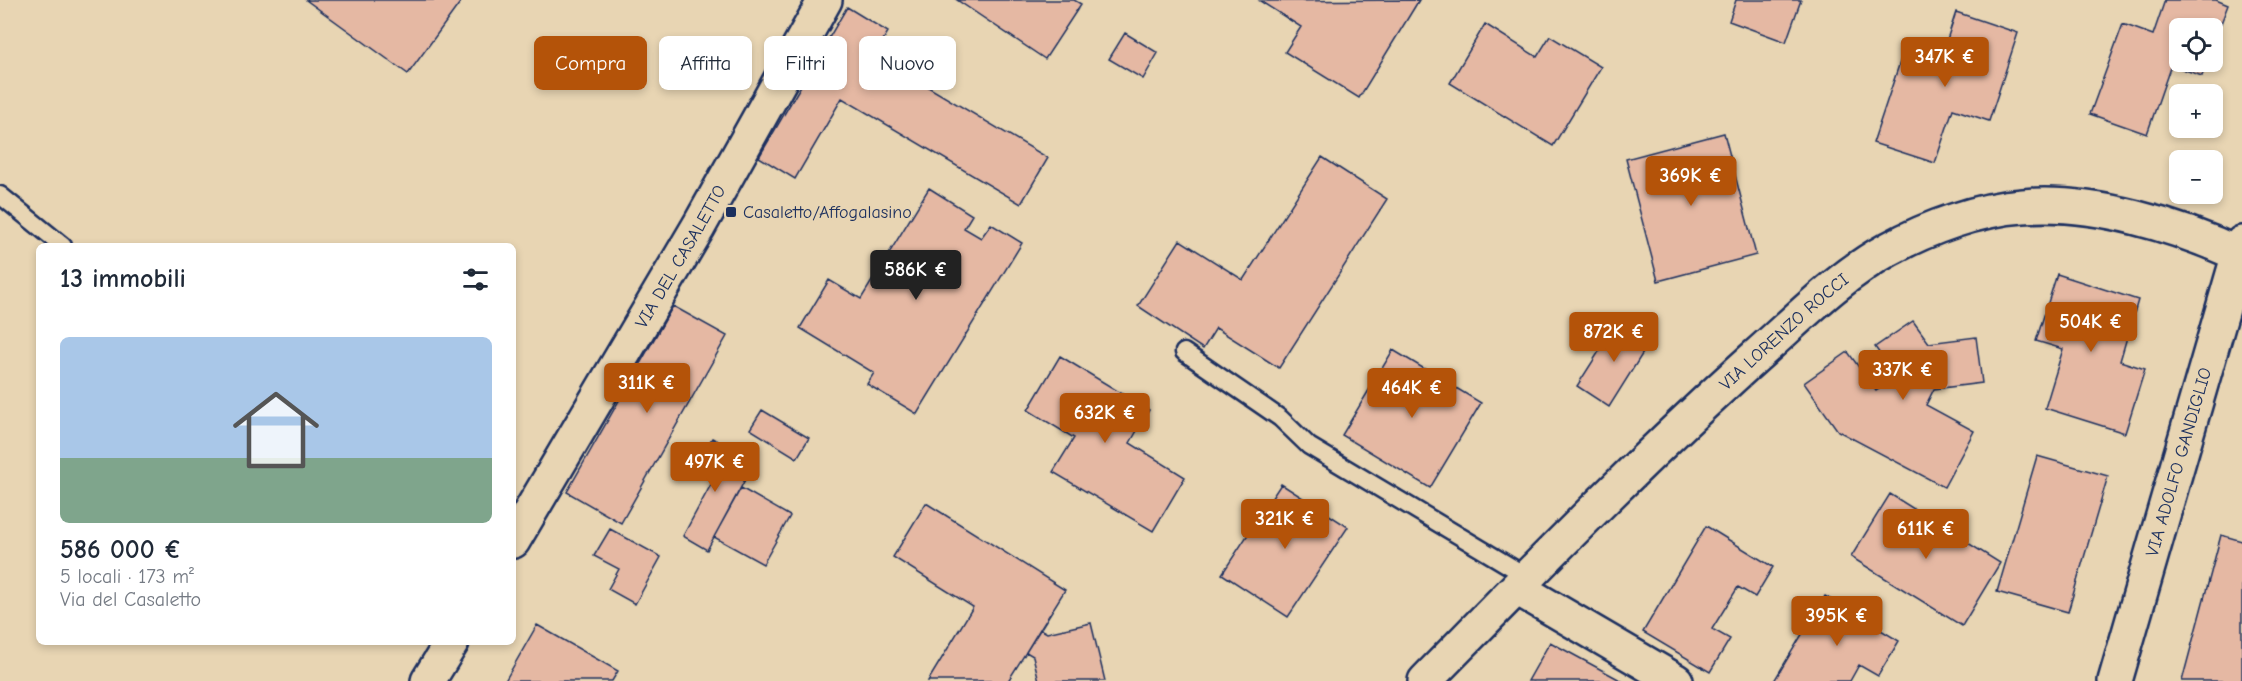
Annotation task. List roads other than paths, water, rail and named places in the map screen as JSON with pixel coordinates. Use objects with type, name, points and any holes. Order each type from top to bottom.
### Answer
[{"type":"street","name":"VIA DEL CASALETTO","points":[[516,537],[699,225],[825,0]]},
{"type":"street","name":"VIA LORENZO ROCCI","points":[[1425,681],[1701,405],[1833,288],[1890,248],[1959,221],[1996,210],[2054,205],[2091,208],[2241,251]]},
{"type":"street","name":"VIA ADOLFO GANDIGLIO","points":[[2115,681],[2241,251]]},
{"type":"street","points":[[1523,582],[1676,681]]},
{"type":"street","points":[[428,681],[450,645]]},
{"type":"lane","points":[[0,195],[59,243]]},
{"type":"lane","points":[[1184,352],[1280,418],[1308,446],[1523,582]]},
{"type":"place","name":"Casaletto/Affogalasino","points":[[731,212]]}]
